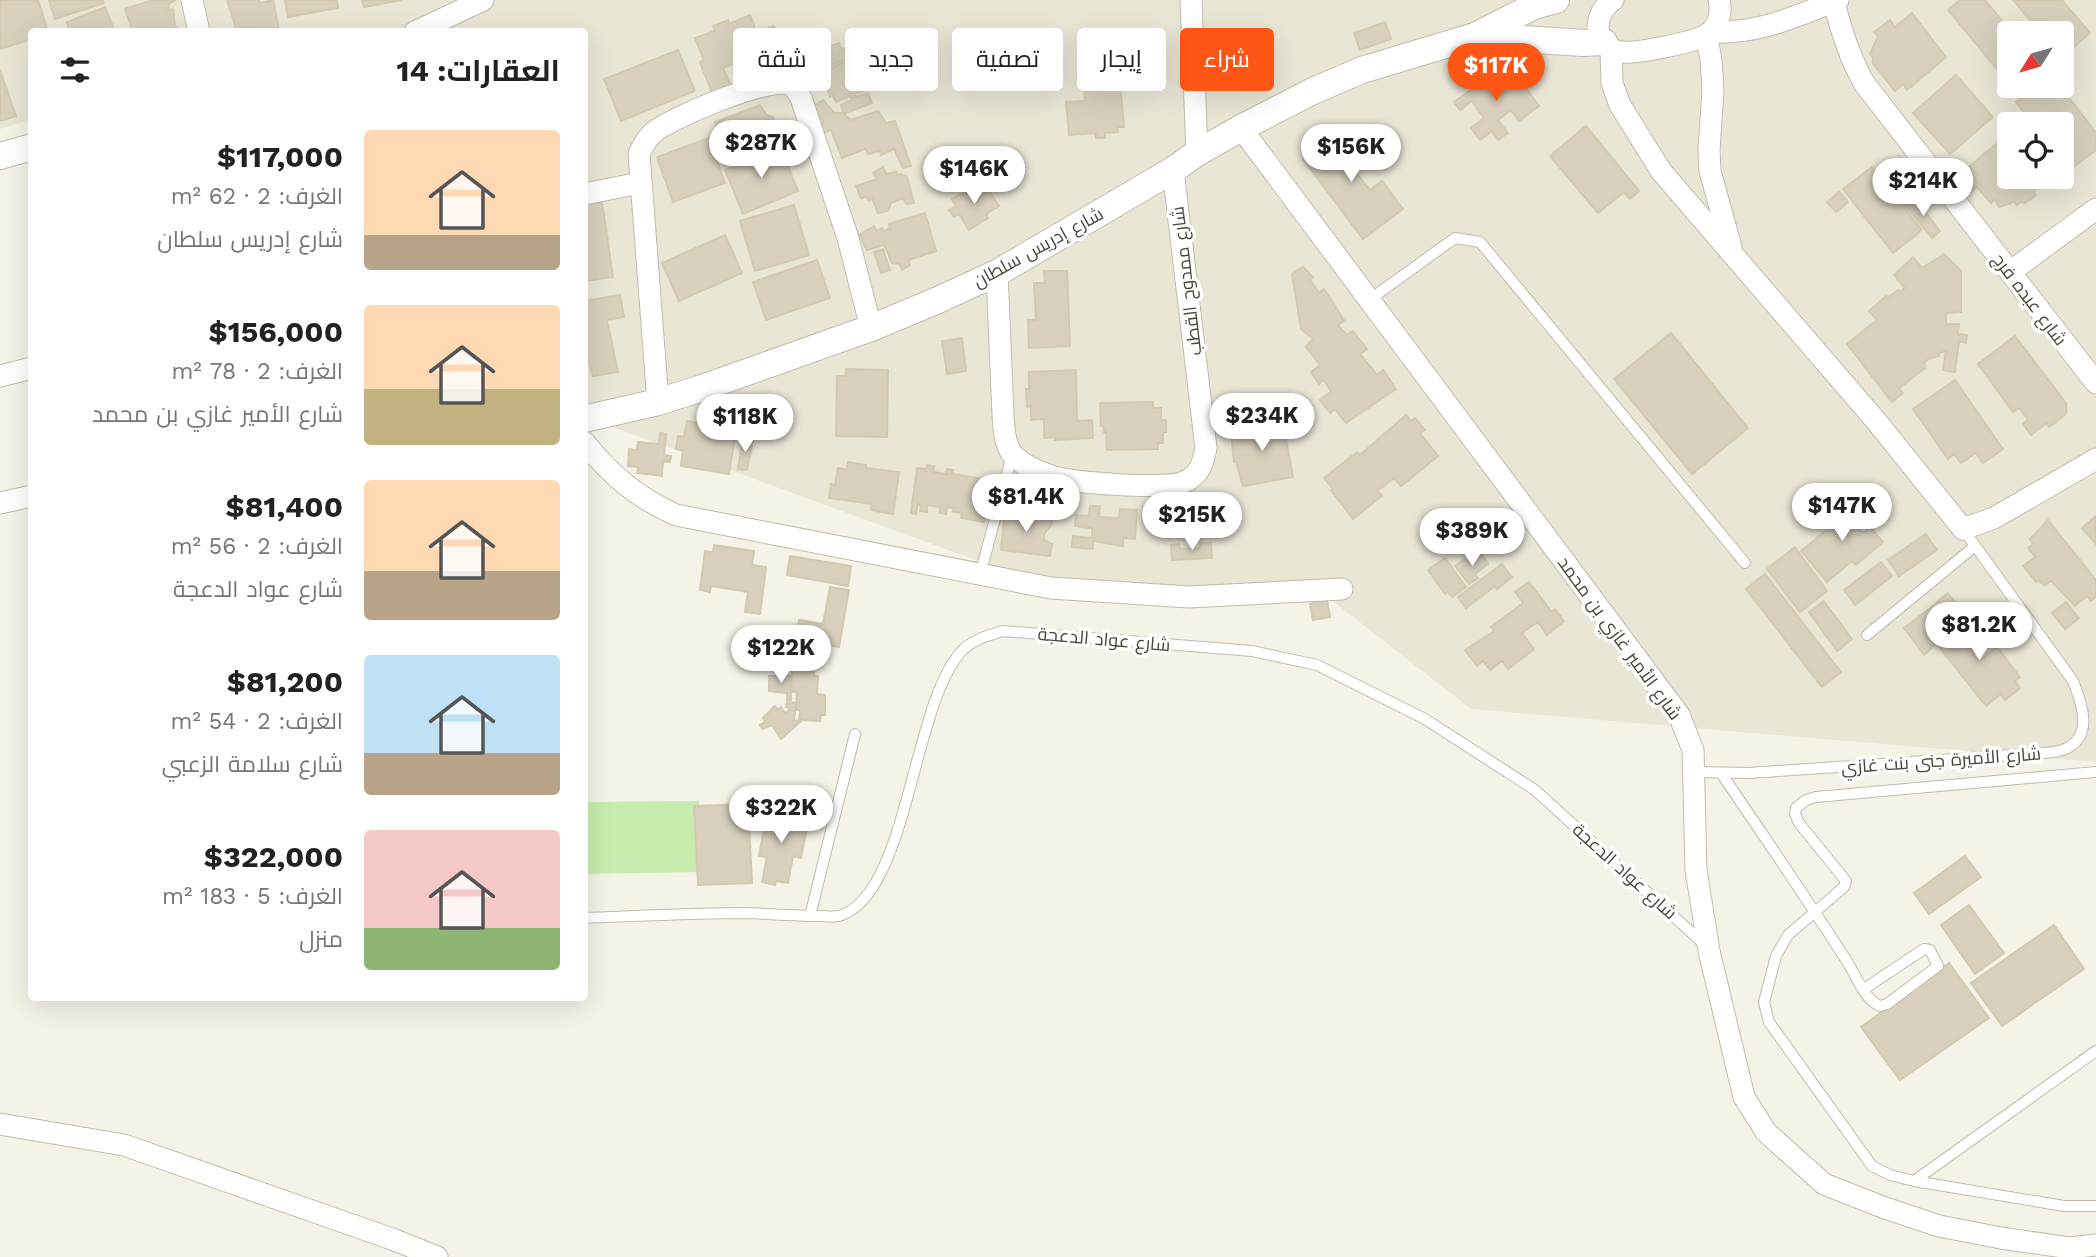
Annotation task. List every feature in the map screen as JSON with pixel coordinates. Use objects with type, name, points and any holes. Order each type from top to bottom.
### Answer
[{"type":"street","points":[[192,0],[198,28]]},
{"type":"street","points":[[424,28],[483,0]]},
{"type":"street","points":[[1191,0],[1197,153]]},
{"type":"street","name":"شارع إدريس سلطان","points":[[588,418],[658,402],[871,328],[997,273],[1173,170],[1197,153],[1313,91],[1362,70],[1475,36],[1534,6],[1556,0]]},
{"type":"street","name":"شارع الأميرة جنى بنت غازي","points":[[1614,0],[1599,15],[1597,27],[1607,45],[1612,83],[1620,105],[1638,138],[1668,180],[1877,422],[1969,537]]},
{"type":"street","points":[[1708,33],[1720,14],[1719,0]]},
{"type":"street","points":[[1795,0],[1831,2]]},
{"type":"street","points":[[1607,45],[1620,52],[1642,51],[1708,33],[1755,30],[1791,19],[1831,2]]},
{"type":"street","name":"شارع عبده فرج","points":[[1831,2],[1845,46],[1864,83],[2096,383]]},
{"type":"street","name":"شارع الأميرة جنى بنت غازي","points":[[1708,33],[1713,90],[1710,171],[1733,253]]},
{"type":"street","name":"شارع إدريس سلطان","points":[[1475,36],[1607,45]]},
{"type":"street","points":[[658,402],[639,154],[645,142],[661,127],[702,106],[759,87],[780,83],[791,85],[800,98],[848,238],[871,328]]},
{"type":"street","name":"شارع الأمير غازي بن محمد","points":[[1241,128],[1679,716],[1693,750],[1696,870],[1708,947],[1744,1097],[1766,1132],[1824,1184],[1885,1208],[1939,1226],[2070,1248],[2096,1245]]},
{"type":"street","points":[[0,156],[28,148]]},
{"type":"street","name":"شارع ممدوح القطب","points":[[1012,455],[1026,465],[1053,477],[1160,486],[1182,483],[1195,475],[1203,464],[1206,448],[1173,170]]},
{"type":"street","points":[[588,193],[640,184]]},
{"type":"street","points":[[2010,272],[2096,209]]},
{"type":"street","points":[[997,273],[1005,437],[1012,455]]},
{"type":"street","points":[[0,376],[28,369]]},
{"type":"street","points":[[588,446],[619,481],[649,503],[676,515],[981,575],[1051,587],[1189,597],[1342,589]]},
{"type":"street","points":[[1969,537],[1994,518],[2096,459]]},
{"type":"street","points":[[0,503],[28,497]]},
{"type":"street","points":[[0,1124],[124,1145],[437,1257]]},
{"type":"lane","points":[[1369,300],[1455,238],[1480,242],[1745,563]]},
{"type":"lane","points":[[981,575],[1012,455]]},
{"type":"lane","points":[[1867,635],[1969,537]]},
{"type":"lane","name":"شارع الأميرة جنى بنت غازي","points":[[1695,772],[1721,773],[1901,763],[2064,750],[2091,728],[2073,681],[1969,537]]},
{"type":"lane","name":"شارع عواد الدعجة","points":[[588,918],[727,913],[839,916],[862,903],[879,879],[947,673],[961,651],[984,636],[1003,631],[1252,651],[1317,665],[1425,719],[1535,790],[1708,947]]},
{"type":"lane","points":[[810,916],[855,734]]},
{"type":"lane","points":[[2096,772],[1806,800],[1796,808],[1795,814],[1799,823],[1846,881],[1844,887],[1788,935],[1776,956],[1765,1002],[1769,1022],[1871,1166],[1890,1175],[1914,1181],[2064,1206],[2096,1206]]},
{"type":"lane","points":[[1721,773],[1815,913],[1864,989],[1874,1004],[1886,1004],[1938,966],[1930,950],[1924,949],[1864,989]]},
{"type":"lane","points":[[1914,1181],[2096,1051]]},
{"type":"shaded area","points":[[0,0],[2096,0],[2096,762],[1471,709],[1330,599],[1082,599],[588,418],[588,28],[28,28],[28,120],[0,129]]},
{"type":"green space","points":[[699,801],[700,872],[588,874],[588,802]]},
{"type":"building","points":[[0,0],[38,0],[47,28],[28,28],[28,40],[0,49]]},
{"type":"building","points":[[49,0],[103,0],[104,3],[55,19]]},
{"type":"building","points":[[153,0],[175,0],[169,4],[168,10],[173,9],[175,26],[178,28],[132,28],[125,9]]},
{"type":"building","points":[[227,0],[259,0],[260,3],[273,0],[279,28],[236,28]]},
{"type":"building","points":[[285,0],[337,0],[338,8],[288,17]]},
{"type":"building","points":[[362,0],[402,0],[364,7]]},
{"type":"building","points":[[1960,0],[1985,0],[2002,21],[1997,21],[1997,67],[1996,68],[1948,10]]},
{"type":"building","points":[[2013,0],[2062,0],[2090,33],[2074,47],[2074,21],[2031,21]]},
{"type":"building","points":[[105,7],[113,28],[69,28],[67,22]]},
{"type":"building","points":[[1912,13],[1946,57],[1907,90],[1903,84],[1895,91],[1873,64],[1870,54],[1878,36],[1874,32],[1890,20],[1895,27]]},
{"type":"building","points":[[750,15],[755,28],[733,28],[733,64],[723,68],[731,86],[712,93],[700,62],[704,60],[695,38],[715,31],[713,26],[728,20],[729,24]]},
{"type":"building","points":[[1385,22],[1391,39],[1360,50],[1354,33]]},
{"type":"building","points":[[839,43],[842,49],[845,48],[845,60],[831,65],[831,46]]},
{"type":"building","points":[[678,50],[695,91],[621,121],[604,79]]},
{"type":"building","points":[[845,62],[845,91],[864,91],[855,94],[856,97],[868,93],[872,103],[844,114],[841,105],[852,100],[851,96],[836,102],[833,95],[830,97],[828,91],[831,91],[831,68]]},
{"type":"building","points":[[0,70],[16,116],[0,121]]},
{"type":"building","points":[[1482,71],[1490,82],[1503,72],[1515,88],[1522,83],[1539,106],[1519,121],[1511,110],[1498,120],[1508,133],[1498,140],[1492,131],[1480,140],[1471,128],[1484,118],[1472,101],[1460,110],[1454,102],[1472,89],[1467,82]]},
{"type":"building","points":[[1956,75],[1993,117],[1950,154],[1913,113]]},
{"type":"building","points":[[1084,91],[1121,91],[1124,127],[1117,127],[1118,132],[1105,133],[1105,138],[1096,138],[1096,133],[1069,135],[1066,102],[1085,101]]},
{"type":"building","points":[[2022,98],[2069,98],[2096,133],[2096,150],[2074,166],[2074,112],[2024,112],[2016,102]]},
{"type":"building","points":[[823,100],[834,113],[843,113],[851,120],[878,111],[886,123],[895,121],[911,166],[903,168],[894,149],[881,155],[880,151],[868,154],[865,149],[842,158],[831,130],[823,133],[820,126],[823,122],[813,106]]},
{"type":"building","points":[[760,105],[767,115],[773,117],[780,142],[728,159],[715,122]]},
{"type":"building","points":[[1586,126],[1639,191],[1630,199],[1624,192],[1598,213],[1550,156]]},
{"type":"building","points":[[1343,130],[1368,162],[1355,171],[1370,190],[1382,181],[1403,209],[1363,239],[1303,159],[1320,146],[1317,142],[1325,136],[1328,141]]},
{"type":"building","points":[[709,138],[725,183],[673,202],[657,157]]},
{"type":"building","points":[[1997,143],[1997,189],[2036,189],[2033,192],[2036,195],[2025,203],[2022,201],[2017,205],[2014,202],[1999,207],[1995,199],[1991,203],[1977,187],[1971,192],[1962,181],[1973,172],[1969,167]]},
{"type":"building","points":[[780,147],[798,191],[743,214],[725,170]]},
{"type":"building","points":[[883,167],[886,174],[896,172],[907,177],[914,203],[906,204],[903,198],[891,203],[888,211],[878,213],[872,198],[869,200],[865,196],[861,199],[856,186],[877,179],[873,173]]},
{"type":"building","points":[[1872,167],[1922,230],[1893,253],[1843,189]]},
{"type":"building","points":[[983,182],[999,206],[986,214],[988,218],[969,230],[959,214],[954,217],[949,210],[956,206],[952,199]]},
{"type":"building","points":[[1839,192],[1848,202],[1836,212],[1827,202]]},
{"type":"building","points":[[1914,198],[1940,231],[1932,238],[1905,205]]},
{"type":"building","points":[[602,202],[613,277],[588,280],[588,204]]},
{"type":"building","points":[[794,205],[809,255],[755,271],[740,221]]},
{"type":"building","points":[[925,213],[936,251],[909,260],[910,265],[902,270],[900,264],[892,263],[884,245],[867,250],[859,235],[874,226],[877,231],[882,228],[884,231],[890,228],[889,224]]},
{"type":"building","points":[[725,235],[742,273],[679,301],[662,263]]},
{"type":"building","points":[[883,249],[890,270],[881,273],[874,252]]},
{"type":"building","points":[[1944,254],[1961,271],[1961,312],[1946,313],[1946,324],[1959,324],[1958,334],[1967,335],[1966,343],[1959,341],[1955,372],[1943,370],[1946,351],[1939,353],[1939,356],[1928,359],[1924,363],[1925,368],[1899,388],[1903,393],[1892,402],[1847,344],[1877,320],[1869,311],[1886,296],[1887,298],[1905,288],[1894,275],[1913,257],[1922,268]]},
{"type":"building","points":[[817,260],[830,298],[766,320],[753,282]]},
{"type":"building","points":[[1303,267],[1313,277],[1310,280],[1319,293],[1324,289],[1344,320],[1338,326],[1347,335],[1353,331],[1367,349],[1360,354],[1377,375],[1383,370],[1396,389],[1346,423],[1335,409],[1330,413],[1320,400],[1331,392],[1324,380],[1319,384],[1311,372],[1320,365],[1306,347],[1313,339],[1301,329],[1292,274]]},
{"type":"building","points":[[1044,271],[1067,271],[1070,346],[1029,348],[1028,320],[1036,320],[1034,283],[1045,283]]},
{"type":"building","points":[[620,295],[624,317],[607,320],[618,372],[593,376],[588,362],[588,300]]},
{"type":"building","points":[[1671,333],[1748,428],[1692,474],[1614,379]]},
{"type":"building","points":[[2015,336],[2066,403],[2066,414],[2049,427],[2047,423],[2031,435],[2023,424],[2028,420],[2019,408],[2013,412],[1978,364]]},
{"type":"building","points":[[962,338],[966,371],[947,374],[942,341]]},
{"type":"building","points":[[846,369],[888,370],[887,437],[836,436],[837,376],[846,376]]},
{"type":"building","points":[[1076,370],[1077,421],[1092,420],[1093,438],[1044,438],[1044,419],[1031,420],[1031,406],[1027,407],[1029,372]]},
{"type":"building","points":[[1955,380],[2003,449],[1983,463],[1976,453],[1961,463],[1954,454],[1948,459],[1913,409]]},
{"type":"building","points":[[745,399],[759,402],[753,433],[739,430]]},
{"type":"building","points":[[1153,402],[1153,408],[1161,408],[1161,420],[1166,420],[1163,443],[1158,443],[1158,449],[1107,450],[1106,432],[1101,426],[1100,403]]},
{"type":"building","points":[[712,412],[738,416],[729,474],[681,466],[683,450],[676,449],[678,436],[684,437],[687,421],[700,423],[701,418],[711,420]]},
{"type":"building","points":[[1406,415],[1411,421],[1415,418],[1425,430],[1420,433],[1438,456],[1401,486],[1394,478],[1377,491],[1382,496],[1353,519],[1324,478],[1357,452],[1360,455]]},
{"type":"building","points":[[1282,418],[1293,477],[1243,486],[1234,462],[1231,432],[1256,428],[1255,423]]},
{"type":"building","points":[[660,433],[666,434],[664,455],[671,456],[670,462],[663,461],[662,476],[637,473],[638,467],[628,466],[629,449],[637,450],[638,442],[659,444]]},
{"type":"building","points":[[743,438],[753,440],[747,470],[738,469]]},
{"type":"building","points":[[848,462],[866,465],[866,468],[899,472],[893,514],[871,510],[872,504],[829,498],[831,484],[835,485],[838,468],[847,470]]},
{"type":"building","points":[[927,465],[934,466],[933,472],[946,474],[947,469],[953,470],[952,474],[978,478],[975,497],[987,498],[984,522],[961,518],[962,513],[953,512],[954,508],[947,507],[946,514],[940,513],[940,507],[927,505],[927,512],[920,511],[921,505],[918,504],[916,514],[911,513],[917,468],[926,469]]},
{"type":"building","points":[[1856,503],[1870,519],[1859,528],[1863,533],[1870,527],[1883,542],[1856,565],[1852,561],[1827,582],[1801,551],[1835,523],[1831,518],[1843,507],[1846,511]]},
{"type":"building","points":[[1090,506],[1100,506],[1099,517],[1119,518],[1120,509],[1137,510],[1135,539],[1123,538],[1123,546],[1093,541],[1093,549],[1072,547],[1073,536],[1092,538],[1092,528],[1075,526],[1076,515],[1089,516]]},
{"type":"building","points":[[1159,508],[1233,509],[1233,522],[1220,522],[1220,536],[1201,535],[1201,527],[1180,527],[1179,536],[1159,536]]},
{"type":"building","points":[[1022,509],[1029,509],[1028,524],[1034,526],[1035,518],[1043,520],[1044,514],[1050,510],[1052,524],[1044,534],[1044,540],[1052,544],[1050,556],[1001,550],[1005,511],[1016,510],[1016,514],[1022,516]]},
{"type":"building","points":[[2096,516],[2096,544],[2082,528]]},
{"type":"building","points":[[2048,520],[2096,580],[2096,597],[2091,601],[2087,596],[2075,606],[2051,581],[2044,586],[2039,580],[2036,582],[2023,566],[2035,557],[2028,548],[2033,544],[2030,539]]},
{"type":"building","points":[[1926,534],[1937,550],[1899,576],[1888,560]]},
{"type":"building","points":[[1200,543],[1211,543],[1212,558],[1172,560],[1171,545],[1179,544],[1180,549],[1200,548]]},
{"type":"building","points":[[714,545],[754,551],[752,565],[766,567],[760,614],[745,612],[748,592],[711,586],[710,592],[700,590],[705,551],[713,552]]},
{"type":"building","points":[[1795,547],[1827,591],[1800,612],[1767,569]]},
{"type":"building","points":[[1481,553],[1488,564],[1475,574],[1478,578],[1469,584],[1455,566],[1465,559],[1468,562]]},
{"type":"building","points":[[790,556],[851,566],[848,586],[787,575]]},
{"type":"building","points":[[1445,558],[1466,587],[1452,597],[1448,592],[1445,594],[1428,570]]},
{"type":"building","points":[[1881,562],[1892,576],[1855,605],[1844,590]]},
{"type":"building","points":[[1502,564],[1512,577],[1466,608],[1458,597]]},
{"type":"building","points":[[1765,574],[1841,672],[1822,687],[1746,589]]},
{"type":"building","points":[[1529,582],[1552,612],[1555,609],[1564,621],[1547,635],[1538,622],[1522,633],[1534,649],[1508,669],[1502,661],[1490,670],[1483,661],[1477,666],[1465,650],[1494,631],[1491,627],[1523,603],[1515,592]]},
{"type":"building","points":[[830,587],[849,590],[839,647],[796,639],[799,620],[823,624]]},
{"type":"building","points":[[1948,593],[1961,610],[1950,618],[1937,602]]},
{"type":"building","points":[[1327,600],[1330,617],[1313,620],[1310,604]]},
{"type":"building","points":[[1824,601],[1852,639],[1837,651],[1809,612]]},
{"type":"building","points":[[2066,602],[2079,618],[2065,629],[2052,613]]},
{"type":"building","points":[[1936,604],[1947,619],[1931,631],[1937,638],[1942,633],[1944,636],[1924,655],[1904,628]]},
{"type":"building","points":[[1973,614],[1981,624],[1975,627],[1982,635],[1987,631],[1993,639],[1973,655],[1979,661],[1997,647],[2020,677],[2015,681],[2020,688],[2005,700],[2001,694],[1986,706],[1936,643]]},
{"type":"building","points":[[792,670],[814,672],[814,676],[818,676],[817,694],[825,695],[825,715],[821,715],[820,721],[799,720],[800,710],[796,709],[797,692],[791,692]]},
{"type":"building","points":[[769,676],[790,676],[791,700],[787,700],[787,693],[769,691]]},
{"type":"building","points":[[787,702],[796,703],[794,720],[800,722],[781,739],[772,725],[763,729],[760,725],[775,706],[778,710],[781,707],[785,713],[788,712]]},
{"type":"building","points":[[748,804],[752,883],[698,885],[694,806]]},
{"type":"building","points":[[768,807],[795,813],[792,824],[807,827],[801,858],[793,856],[788,883],[776,881],[775,885],[762,882],[767,857],[759,856]]},
{"type":"building","points":[[1965,856],[1981,877],[1929,914],[1914,893]]},
{"type":"building","points":[[1969,905],[2004,953],[1975,974],[1941,925]]},
{"type":"building","points":[[2054,925],[2084,969],[2002,1026],[1971,983]]},
{"type":"building","points":[[1949,963],[1989,1018],[1900,1080],[1861,1027]]}]
